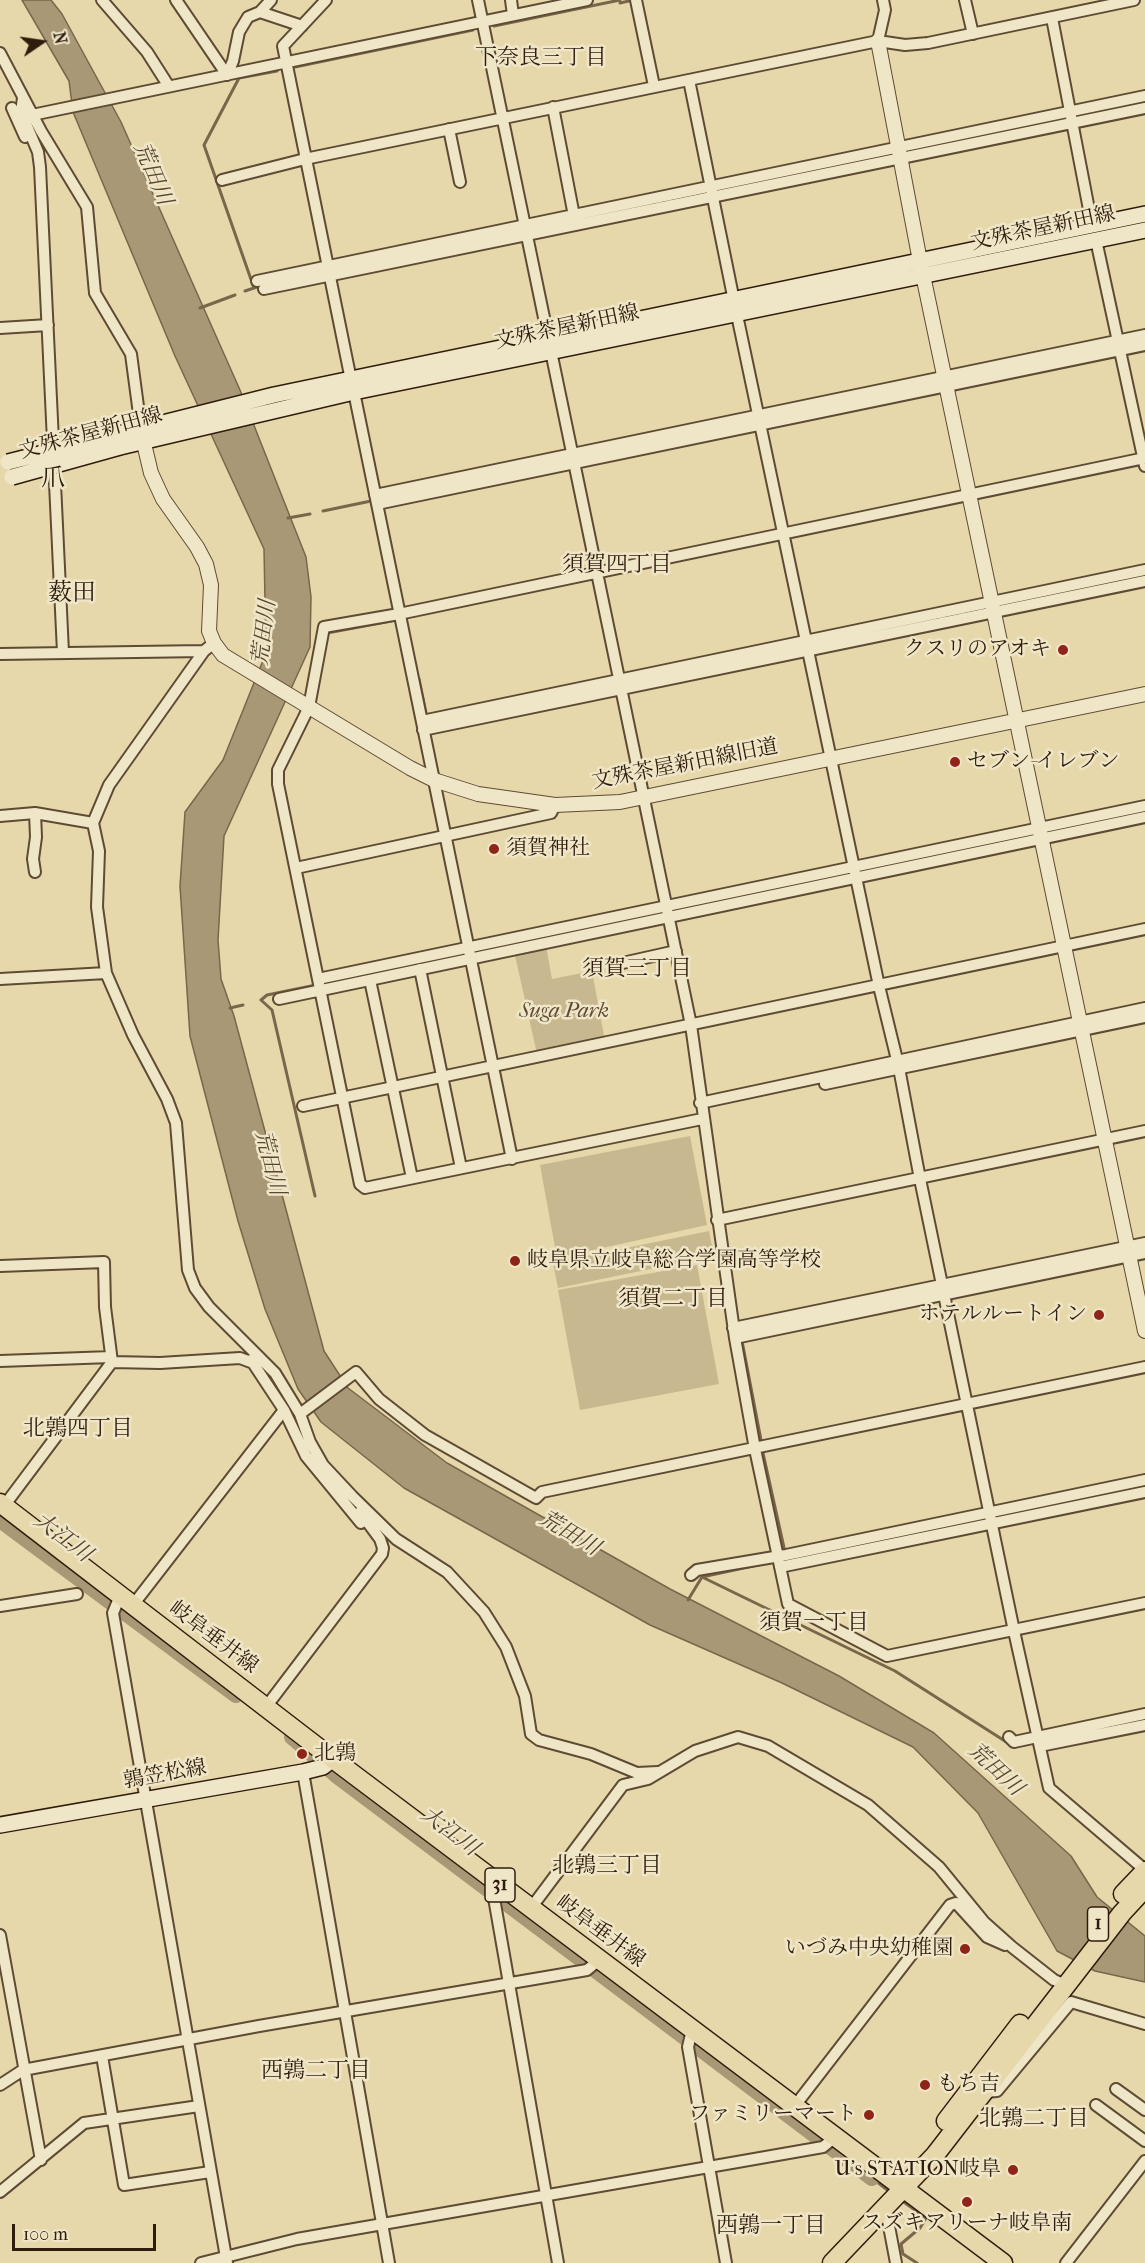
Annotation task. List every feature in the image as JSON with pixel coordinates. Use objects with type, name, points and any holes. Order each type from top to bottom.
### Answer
[{"type":"main road","name":"文殊茶屋新田線","points":[[4,463],[119,441],[277,402],[922,268],[1145,214]]},
{"type":"main road","name":"文殊茶屋新田線","points":[[922,268],[1145,230]]},
{"type":"main road","name":"文殊茶屋新田線","points":[[6,479],[119,441]]},
{"type":"main road","name":"岐阜垂井線","points":[[2,1504],[123,1601],[266,1707],[328,1763],[497,1890],[531,1908],[593,1965],[690,2037],[795,2107],[830,2142],[902,2188],[1003,2263]]},
{"type":"main road","name":"鶉笠松線","points":[[0,1825],[303,1772],[328,1763]]},
{"type":"main road","name":"1","points":[[902,2188],[927,2146],[1064,1978],[1122,1913],[1143,1877]]},
{"type":"main road","name":"1","points":[[831,2263],[885,2204],[934,2156],[985,2092],[1064,1978]]},
{"type":"street","points":[[102,0],[147,52],[164,86]]},
{"type":"street","points":[[176,0],[227,75]]},
{"type":"street","points":[[227,75],[233,61],[239,32],[248,17],[260,12],[271,0]]},
{"type":"street","points":[[326,0],[283,46],[285,63],[512,1159]]},
{"type":"street","points":[[478,0],[691,1025],[734,1333],[755,1449],[788,1604],[887,1656],[1145,1603]]},
{"type":"street","points":[[511,0],[513,15]]},
{"type":"street","points":[[37,113],[587,0]]},
{"type":"street","points":[[636,0],[654,86]]},
{"type":"street","points":[[883,0],[885,10],[878,40],[899,153],[1145,1331]]},
{"type":"street","points":[[965,0],[973,34]]},
{"type":"street","points":[[222,180],[305,159],[878,40],[905,45],[1052,18],[1081,6],[1134,0]]},
{"type":"street","points":[[260,12],[302,26]]},
{"type":"street","points":[[1052,18],[1092,225]]},
{"type":"street","points":[[0,53],[23,98],[37,113],[87,207],[95,293],[131,354],[142,435],[151,473],[163,499],[197,547],[206,564],[211,585],[209,647],[109,785],[93,823],[94,838],[99,851],[97,907],[106,973],[133,1035],[164,1091],[176,1123],[188,1270],[195,1287],[209,1307],[275,1373],[304,1411],[310,1442],[324,1464],[352,1496],[396,1539],[447,1572],[484,1612],[506,1647],[525,1696],[531,1734],[539,1740],[591,1754],[637,1773],[658,1772]]},
{"type":"street","points":[[689,80],[735,308],[879,986],[898,1065],[1014,1630],[1049,1788],[1143,1877]]},
{"type":"street","points":[[261,285],[899,153],[1071,111],[1145,96]]},
{"type":"street","points":[[23,98],[21,112],[38,152],[40,167],[63,652]]},
{"type":"street","points":[[553,107],[574,216]]},
{"type":"street","points":[[12,108],[40,167]]},
{"type":"street","points":[[899,153],[1145,108]]},
{"type":"street","points":[[449,129],[460,182]]},
{"type":"street","points":[[526,231],[574,216],[712,192]]},
{"type":"street","points":[[1096,240],[1144,461],[970,494],[399,614],[324,627],[306,705],[278,770],[278,784],[360,1184],[365,1188],[512,1159],[702,1110],[898,1065],[1082,1026],[1145,1017]]},
{"type":"street","points":[[0,328],[48,326]]},
{"type":"street","points":[[376,499],[1119,345],[1145,335]]},
{"type":"street","points":[[1119,345],[1145,345]]},
{"type":"street","points":[[994,607],[1145,570]]},
{"type":"street","points":[[423,725],[994,607],[1145,581]]},
{"type":"street","points":[[0,654],[209,647]]},
{"type":"street","name":"文殊茶屋新田線旧道","points":[[209,647],[434,780],[478,794],[555,805],[585,806],[643,798],[1145,694]]},
{"type":"street","points":[[296,867],[551,813],[555,805]]},
{"type":"street","points":[[318,979],[669,917],[856,872],[1041,833],[1145,806]]},
{"type":"street","points":[[0,816],[35,813],[93,823]]},
{"type":"street","points":[[35,813],[36,837],[33,859],[35,872]]},
{"type":"street","points":[[1041,833],[1145,817]]},
{"type":"street","points":[[279,999],[420,969],[469,954],[666,906],[856,872]]},
{"type":"street","points":[[303,1106],[1145,929]]},
{"type":"street","points":[[618,964],[676,951]]},
{"type":"street","points":[[420,969],[461,1168]]},
{"type":"street","points":[[0,979],[106,973]]},
{"type":"street","points":[[370,980],[412,1178]]},
{"type":"street","points":[[1082,1026],[1145,1008]]},
{"type":"street","points":[[717,1220],[1145,1131]]},
{"type":"street","points":[[734,1333],[1128,1251],[1145,1242]]},
{"type":"street","points":[[1128,1251],[1145,1253]]},
{"type":"street","points":[[0,1266],[104,1262],[105,1307],[111,1360],[2,1504]]},
{"type":"street","points":[[0,1361],[111,1360],[160,1363],[240,1358],[251,1360],[266,1376],[285,1389]]},
{"type":"street","points":[[251,1360],[284,1410],[306,1456],[382,1544]]},
{"type":"street","points":[[304,1411],[356,1372],[379,1399],[425,1435],[536,1498],[542,1492],[1145,1367]]},
{"type":"street","points":[[226,2260],[113,1613],[284,1410]]},
{"type":"street","points":[[780,1568],[1145,1480]]},
{"type":"street","points":[[691,1575],[697,1570],[778,1555],[1145,1492]]},
{"type":"street","points":[[266,1707],[382,1554],[382,1544],[353,1503],[352,1496]]},
{"type":"street","points":[[0,1606],[77,1594]]},
{"type":"street","points":[[1039,1741],[1145,1714]]},
{"type":"street","points":[[1009,1737],[1014,1742],[1039,1741],[1145,1725]]},
{"type":"street","points":[[531,1908],[623,1785],[638,1783],[694,1751],[716,1742],[738,1737],[768,1746],[868,1805],[939,1867],[984,1922],[1012,1947]]},
{"type":"street","points":[[303,1772],[389,2263]]},
{"type":"street","points":[[497,1890],[508,1984],[558,2263]]},
{"type":"street","points":[[795,2107],[950,1905],[956,1903],[987,1937],[1012,1947],[1064,1978]]},
{"type":"street","points":[[0,1935],[41,2160]]},
{"type":"street","points":[[0,2085],[23,2070],[345,2011],[508,1984],[593,1965]]},
{"type":"street","points":[[985,2092],[997,2091],[1071,2002],[1145,2024]]},
{"type":"street","points":[[690,2037],[708,2168],[726,2263]]},
{"type":"street","points":[[102,2056],[124,2185],[210,2172]]},
{"type":"street","points":[[1116,2089],[1145,2110]]},
{"type":"street","points":[[1096,2105],[1145,2141]]},
{"type":"street","points":[[0,2192],[84,2123],[199,2106]]},
{"type":"street","points":[[201,2263],[226,2260],[297,2239],[708,2168],[830,2142]]},
{"type":"street","points":[[1066,2263],[1145,2161]]},
{"type":"street","points":[[885,2204],[896,2263]]},
{"type":"green space","name":"Suga Park","points":[[546,946],[552,979],[592,971],[605,1041],[537,1054],[514,951]]},
{"type":"green space","points":[[690,1136],[707,1225],[557,1258],[540,1165]]},
{"type":"green space","points":[[709,1231],[714,1256],[558,1288],[553,1263]]},
{"type":"green space","points":[[697,1265],[719,1384],[580,1410],[558,1290]]},
{"type":"water","name":"荒田川","points":[[22,0],[51,0],[62,14],[121,122],[240,390],[306,557],[311,597],[310,647],[224,836],[218,940],[221,979],[234,1016],[324,1351],[348,1388],[447,1463],[670,1589],[839,1676],[934,1733],[1071,1856],[1097,1897],[1145,1936],[1145,1982],[1095,1971],[1057,1951],[978,1813],[913,1747],[782,1683],[650,1625],[404,1488],[321,1422],[298,1389],[265,1309],[238,1221],[190,1036],[180,886],[185,812],[223,760],[266,653],[264,549],[175,356],[73,112],[69,81]]},
{"type":"waterway","points":[[494,26],[620,0]]},
{"type":"waterway","points":[[620,3],[633,0]]},
{"type":"waterway","points":[[295,67],[473,30]]},
{"type":"waterway","points":[[254,288],[204,145],[239,78],[277,71]]},
{"type":"waterway","points":[[1076,117],[1145,102]]},
{"type":"waterway","points":[[1005,131],[1068,118]]},
{"type":"waterway","points":[[245,291],[263,285]]},
{"type":"waterway","points":[[200,308],[235,295]]},
{"type":"waterway","points":[[323,511],[371,501]]},
{"type":"waterway","points":[[288,518],[310,514]]},
{"type":"waterway","points":[[327,633],[391,621]]},
{"type":"waterway","points":[[419,679],[426,713]]},
{"type":"waterway","points":[[1051,831],[1082,825]]},
{"type":"waterway","points":[[861,871],[1031,835]]},
{"type":"waterway","points":[[681,908],[851,873]]},
{"type":"waterway","points":[[474,952],[533,939]]},
{"type":"waterway","points":[[364,975],[465,954]]},
{"type":"waterway","points":[[261,1000],[267,995],[316,985]]},
{"type":"waterway","points":[[261,1000],[272,1010],[315,1196]]},
{"type":"waterway","points":[[230,1008],[243,1005]]},
{"type":"waterway","points":[[742,1341],[761,1440]]},
{"type":"waterway","points":[[763,1453],[785,1552]]},
{"type":"waterway","name":"大江川","points":[[0,1520],[236,1695]]},
{"type":"waterway","points":[[688,1600],[702,1577],[762,1564]]},
{"type":"waterway","name":"荒田川","points":[[702,1577],[895,1671],[1008,1743]]},
{"type":"waterway","name":"大江川","points":[[292,1737],[336,1775],[872,2178]]},
{"type":"waterway","points":[[872,2178],[890,2192]]},
{"type":"waterway","points":[[901,2200],[926,2218],[920,2228],[901,2244],[903,2254],[917,2263]]},
{"type":"place","name":"クスリのアオキ","points":[[1063,650]]},
{"type":"place","name":"セブン-イレブン","points":[[955,762]]},
{"type":"place","name":"須賀神社","points":[[494,849]]},
{"type":"place","name":"岐阜県立岐阜総合学園高等学校","points":[[515,1261]]},
{"type":"place","name":"ホテルルートイン","points":[[1099,1315]]},
{"type":"place","name":"北鶉","points":[[302,1754]]},
{"type":"place","name":"いづみ中央幼稚園","points":[[965,1949]]},
{"type":"place","name":"もち吉","points":[[925,2085]]},
{"type":"place","name":"ファミリーマート","points":[[869,2115]]},
{"type":"place","name":"U’s STATION岐阜","points":[[1013,2170]]},
{"type":"place","name":"スズキアリーナ岐阜南","points":[[967,2202]]},
{"type":"district","name":"下奈良三丁目","points":[[541,59]]},
{"type":"district","name":"爪","points":[[53,479]]},
{"type":"district","name":"須賀四丁目","points":[[617,566]]},
{"type":"district","name":"薮田","points":[[72,594]]},
{"type":"district","name":"須賀三丁目","points":[[637,970]]},
{"type":"district","name":"須賀二丁目","points":[[673,1300]]},
{"type":"district","name":"北鶉四丁目","points":[[78,1430]]},
{"type":"district","name":"須賀一丁目","points":[[814,1624]]},
{"type":"district","name":"北鶉三丁目","points":[[607,1867]]},
{"type":"district","name":"西鶉二丁目","points":[[316,2072]]},
{"type":"district","name":"北鶉二丁目","points":[[1034,2120]]},
{"type":"district","name":"西鶉一丁目","points":[[771,2227]]}]
